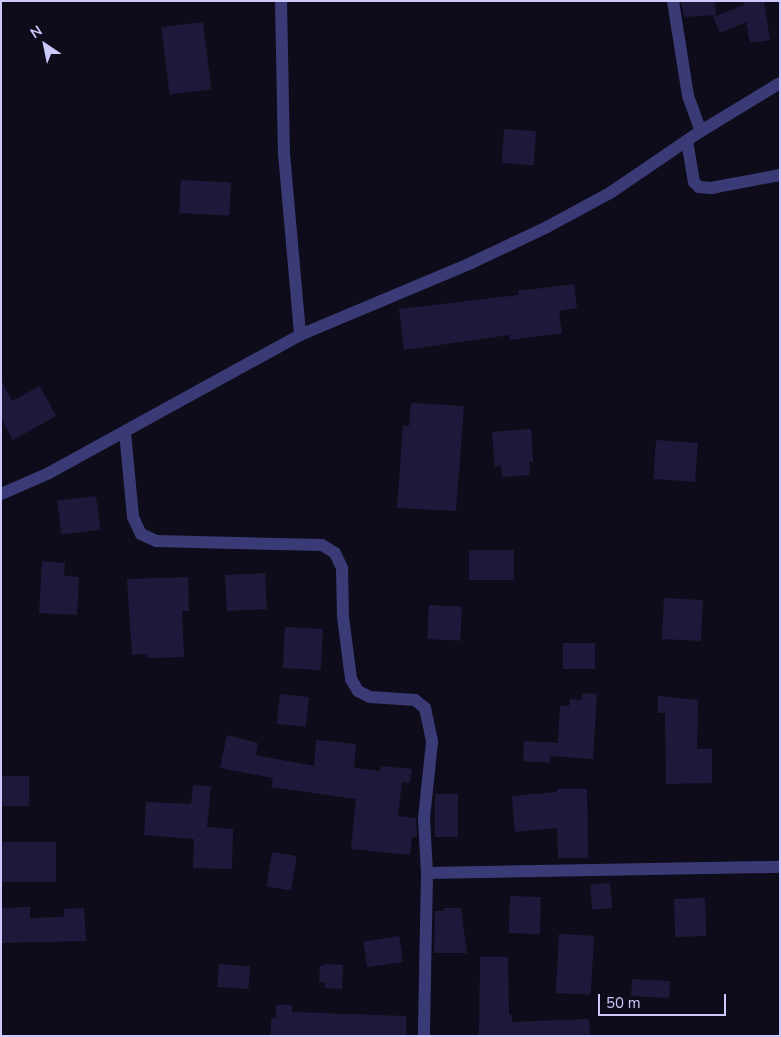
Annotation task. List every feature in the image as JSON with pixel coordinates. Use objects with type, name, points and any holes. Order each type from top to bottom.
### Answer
[{"type":"street","points":[[281,1],[284,154],[300,335]]},
{"type":"street","points":[[673,1],[688,96],[701,131]]},
{"type":"street","points":[[1,494],[49,474],[300,335],[471,263],[547,227],[610,193],[701,131],[780,84]]},
{"type":"street","points":[[687,141],[694,182],[700,187],[711,188],[780,175]]},
{"type":"street","points":[[125,432],[133,517],[141,534],[156,541],[322,545],[335,553],[342,568],[343,617],[351,679],[358,691],[370,697],[415,700],[425,708],[430,720],[432,742],[424,818],[427,873],[424,1036]]},
{"type":"street","points":[[427,873],[780,867]]},
{"type":"building","points":[[681,1],[715,1],[716,15],[684,17]]},
{"type":"building","points":[[743,1],[764,1],[770,40],[750,43],[746,22],[720,33],[713,17],[744,5]]},
{"type":"building","points":[[203,22],[211,89],[170,95],[161,27]]},
{"type":"building","points":[[504,129],[536,131],[534,165],[502,163]]},
{"type":"building","points":[[181,180],[231,183],[229,216],[179,213]]},
{"type":"building","points":[[574,284],[577,308],[559,311],[562,333],[510,340],[509,335],[404,350],[399,309],[519,295],[518,291]]},
{"type":"building","points":[[1,380],[12,401],[40,386],[56,416],[13,440],[1,418]]},
{"type":"building","points":[[411,403],[464,406],[456,511],[397,508],[403,425],[409,426]]},
{"type":"building","points":[[531,429],[533,462],[529,462],[530,475],[502,477],[501,466],[495,467],[492,432]]},
{"type":"building","points":[[656,440],[698,443],[695,482],[653,479]]},
{"type":"building","points":[[96,496],[100,530],[61,534],[57,501]]},
{"type":"building","points":[[469,550],[514,550],[514,580],[469,580]]},
{"type":"building","points":[[42,561],[65,563],[64,576],[79,577],[77,615],[39,613]]},
{"type":"building","points":[[265,573],[267,609],[227,611],[225,575]]},
{"type":"building","points":[[188,577],[189,611],[182,611],[184,657],[148,658],[147,654],[132,655],[127,579]]},
{"type":"building","points":[[664,598],[703,600],[701,641],[662,639]]},
{"type":"building","points":[[429,605],[462,607],[460,641],[427,639]]},
{"type":"building","points":[[285,627],[323,629],[321,670],[283,668]]},
{"type":"building","points":[[563,643],[595,643],[595,669],[563,669]]},
{"type":"building","points":[[582,693],[597,694],[593,759],[550,756],[550,763],[523,761],[524,741],[558,743],[560,706],[569,706],[570,699],[582,700]]},
{"type":"building","points":[[280,694],[309,697],[306,727],[277,724]]},
{"type":"building","points":[[658,696],[698,700],[697,749],[712,749],[712,783],[666,784],[665,713],[658,713]]},
{"type":"building","points":[[227,735],[258,743],[256,755],[314,766],[316,740],[356,744],[354,768],[380,771],[381,766],[412,769],[410,783],[402,782],[398,816],[416,818],[417,837],[412,837],[410,855],[351,849],[356,799],[271,787],[273,778],[220,768]]},
{"type":"building","points":[[1,776],[29,776],[29,806],[1,806]]},
{"type":"building","points":[[193,785],[211,787],[207,827],[233,829],[232,869],[193,868],[194,839],[144,835],[146,802],[191,804]]},
{"type":"building","points":[[557,789],[587,789],[588,858],[558,858],[557,828],[515,832],[512,796],[557,792]]},
{"type":"building","points":[[435,794],[458,794],[458,837],[435,837]]},
{"type":"building","points":[[1,842],[56,842],[56,882],[1,882]]},
{"type":"building","points":[[272,852],[297,856],[291,890],[267,887]]},
{"type":"building","points":[[610,883],[612,908],[592,910],[590,885]]},
{"type":"building","points":[[510,896],[541,897],[540,934],[509,933]]},
{"type":"building","points":[[705,898],[706,936],[675,937],[674,899]]},
{"type":"building","points":[[30,907],[30,918],[64,917],[64,909],[84,908],[86,941],[1,943],[1,908]]},
{"type":"building","points":[[444,908],[461,908],[467,953],[434,953],[435,911],[444,911]]},
{"type":"building","points":[[559,934],[594,936],[591,995],[556,993]]},
{"type":"building","points":[[399,936],[403,962],[368,967],[363,942]]},
{"type":"building","points":[[480,957],[508,957],[509,1015],[512,1015],[512,1022],[589,1019],[590,1036],[479,1036]]},
{"type":"building","points":[[219,964],[250,966],[248,989],[217,987]]},
{"type":"building","points":[[327,964],[343,965],[342,989],[325,988],[325,982],[319,982],[320,966]]},
{"type":"building","points":[[632,979],[670,981],[669,998],[631,996]]},
{"type":"building","points":[[276,1005],[292,1005],[292,1012],[406,1016],[406,1036],[271,1036],[271,1018],[276,1018]]}]
